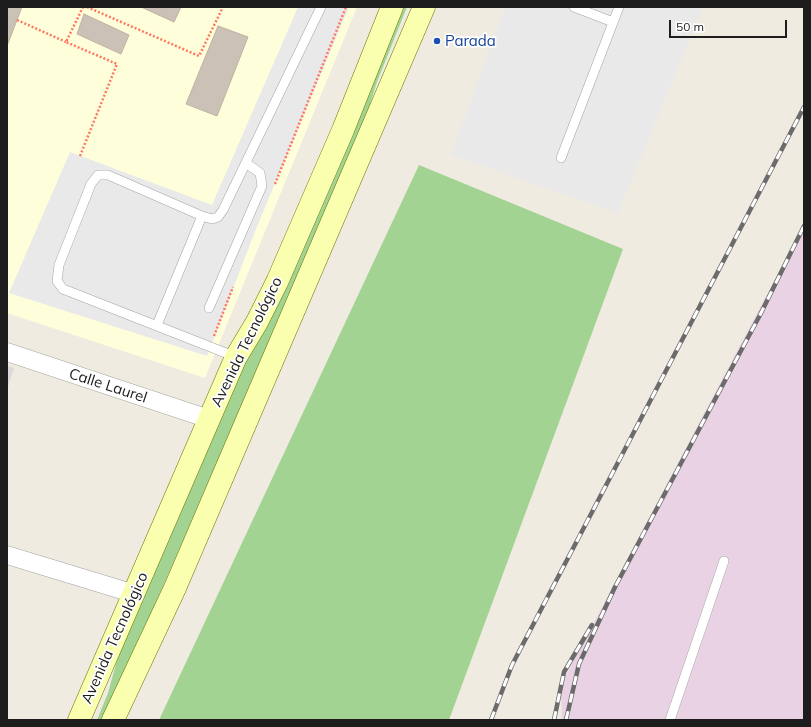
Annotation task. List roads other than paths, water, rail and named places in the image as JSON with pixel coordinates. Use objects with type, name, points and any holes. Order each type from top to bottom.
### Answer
[{"type":"street","name":"Avenida Tecnológico","points":[[79,720],[135,594],[236,357],[257,322],[278,282],[343,130],[392,7]]},
{"type":"street","name":"Avenida Tecnológico","points":[[113,720],[178,581],[424,7]]},
{"type":"street","name":"Calle Laurel","points":[[7,352],[209,419]]},
{"type":"street","points":[[7,555],[135,594]]},
{"type":"lane","points":[[236,357],[63,289],[57,281],[58,265],[91,184],[98,175],[108,175],[202,216],[212,219],[218,217],[246,163],[321,7]]},
{"type":"lane","points":[[574,7],[613,22]]},
{"type":"lane","points":[[561,158],[619,7]]},
{"type":"lane","points":[[209,308],[262,186],[260,172],[246,163]]},
{"type":"lane","points":[[156,325],[202,216]]},
{"type":"lane","points":[[670,720],[724,561]]},
{"type":"railway","points":[[491,720],[512,665],[804,107]]},
{"type":"railway","points":[[566,720],[579,664],[615,587],[760,315],[804,226]]},
{"type":"railway","points":[[554,720],[564,672],[592,625]]},
{"type":"place","name":"Parada","points":[[437,41]]}]
